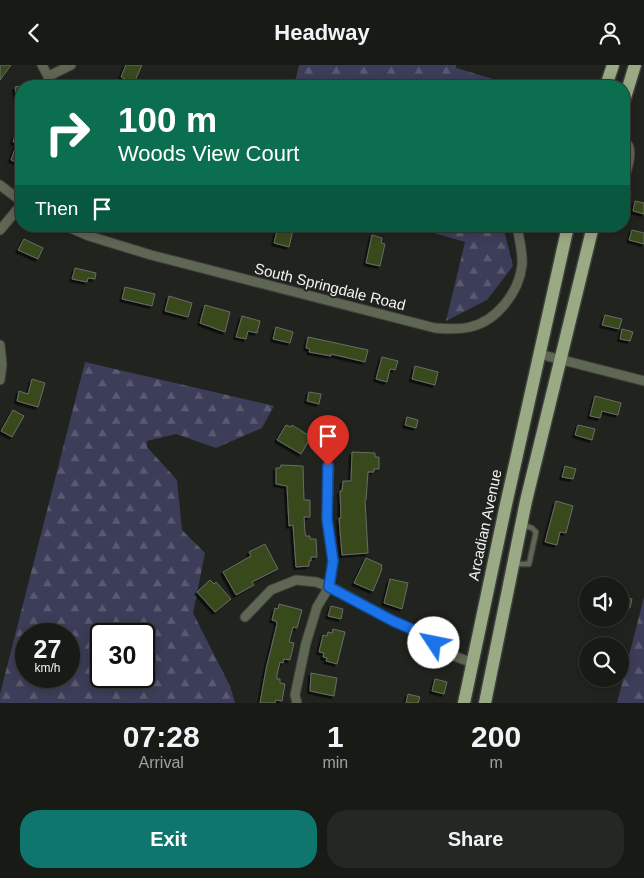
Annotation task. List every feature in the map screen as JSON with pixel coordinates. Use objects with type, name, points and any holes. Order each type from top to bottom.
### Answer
[{"type":"main road","points":[[608,80],[613,65]]},
{"type":"main road","points":[[630,81],[635,65]]},
{"type":"main road","name":"Arcadian Avenue","points":[[464,703],[567,232]]},
{"type":"main road","points":[[485,703],[521,524],[592,232]]},
{"type":"main road","points":[[494,559],[513,563]]},
{"type":"street","points":[[42,65],[51,80]]},
{"type":"street","points":[[49,76],[71,65]]},
{"type":"street","points":[[0,185],[15,198]]},
{"type":"street","points":[[0,230],[15,211]]},
{"type":"street","name":"South Springdale Road","points":[[82,232],[106,241],[206,269],[435,327],[452,329],[468,328],[487,320],[501,308],[512,294],[522,263],[522,250],[518,232]]},
{"type":"street","points":[[0,345],[2,365],[0,380]]},
{"type":"street","points":[[539,354],[644,381]]},
{"type":"street","points":[[297,703],[295,695],[306,643],[317,607],[329,587],[333,561],[327,519],[328,466]]},
{"type":"street","points":[[244,617],[271,590],[296,581],[316,582],[423,634],[446,653],[473,663]]},
{"type":"green space","points":[[299,65],[456,65],[456,68],[497,80],[295,80]]},
{"type":"green space","points":[[431,232],[504,232],[513,266],[487,300],[446,321],[465,242]]},
{"type":"green space","points":[[85,362],[274,406],[262,428],[216,448],[176,434],[147,441],[147,447],[177,480],[182,530],[205,553],[193,613],[230,686],[235,703],[0,703],[0,694],[15,635],[15,688],[80,688],[80,623],[18,623]]},
{"type":"green space","points":[[644,597],[644,703],[617,703],[621,687],[629,687],[629,656]]},
{"type":"building","points":[[0,65],[11,65],[0,80]]},
{"type":"building","points":[[126,65],[142,65],[135,80],[128,80],[121,77]]},
{"type":"building","points":[[15,149],[15,162],[11,160]]},
{"type":"building","points":[[635,201],[644,203],[644,214],[633,211]]},
{"type":"building","points":[[632,230],[644,233],[644,244],[629,240]]},
{"type":"building","points":[[277,232],[293,232],[289,247],[274,243]]},
{"type":"building","points":[[372,235],[382,238],[381,243],[385,244],[380,266],[366,263]]},
{"type":"building","points":[[24,239],[43,248],[38,259],[18,250]]},
{"type":"building","points":[[75,268],[96,273],[95,279],[88,278],[87,282],[72,279]]},
{"type":"building","points":[[125,287],[155,294],[152,306],[122,299]]},
{"type":"building","points":[[169,296],[192,303],[188,317],[165,311]]},
{"type":"building","points":[[205,305],[230,312],[225,332],[200,323]]},
{"type":"building","points":[[605,315],[622,319],[619,329],[602,325]]},
{"type":"building","points":[[242,316],[260,321],[257,333],[248,331],[246,339],[236,337]]},
{"type":"building","points":[[276,327],[293,332],[290,343],[273,339]]},
{"type":"building","points":[[622,329],[633,332],[630,341],[620,339]]},
{"type":"building","points":[[308,337],[368,350],[365,362],[331,354],[331,356],[309,352],[310,349],[306,348]]},
{"type":"building","points":[[382,357],[398,361],[395,370],[390,369],[387,382],[376,379]]},
{"type":"building","points":[[415,366],[438,372],[435,385],[412,379]]},
{"type":"building","points":[[32,379],[45,383],[38,407],[17,401],[19,391],[28,394]]},
{"type":"building","points":[[309,392],[321,394],[319,404],[307,401]]},
{"type":"building","points":[[595,396],[621,403],[618,415],[602,411],[600,418],[590,416]]},
{"type":"building","points":[[13,410],[24,416],[12,437],[1,431]]},
{"type":"building","points":[[407,417],[418,420],[416,428],[405,425]]},
{"type":"building","points":[[286,425],[291,427],[292,425],[311,437],[301,454],[277,440]]},
{"type":"building","points":[[578,425],[595,429],[592,440],[575,435]]},
{"type":"building","points":[[352,452],[375,453],[375,457],[379,457],[379,469],[374,469],[374,472],[368,472],[365,500],[368,553],[342,555],[339,518],[341,518],[340,491],[342,491],[343,481],[351,481]]},
{"type":"building","points":[[281,465],[303,466],[304,500],[310,500],[310,517],[304,517],[305,533],[306,536],[310,536],[310,539],[316,539],[317,557],[311,557],[309,566],[296,567],[293,525],[289,526],[287,486],[276,484],[276,468],[280,468]]},
{"type":"building","points":[[565,466],[576,469],[573,479],[562,477]]},
{"type":"building","points":[[556,501],[573,506],[566,533],[560,532],[557,545],[545,542]]},
{"type":"building","points":[[265,544],[278,569],[252,582],[254,585],[236,595],[223,572],[251,556],[249,552]]},
{"type":"building","points":[[366,558],[382,565],[373,591],[354,583]]},
{"type":"building","points":[[390,579],[408,583],[402,609],[384,603]]},
{"type":"building","points":[[210,580],[214,584],[216,582],[231,599],[215,612],[197,592]]},
{"type":"building","points":[[629,598],[632,599],[629,608]]},
{"type":"building","points":[[279,604],[302,610],[297,628],[293,627],[289,642],[294,643],[290,660],[284,659],[283,663],[280,662],[277,675],[280,683],[285,684],[282,701],[276,700],[275,703],[260,703],[277,624],[276,621],[272,620],[275,608],[278,609]]},
{"type":"building","points":[[331,606],[343,609],[341,619],[328,616]]},
{"type":"building","points":[[333,629],[345,632],[337,664],[326,661],[327,658],[323,657],[324,653],[319,652],[323,635],[327,636],[328,632],[332,633]]},
{"type":"building","points":[[311,673],[337,678],[334,696],[310,691]]},
{"type":"building","points":[[435,679],[447,682],[444,694],[432,691]]},
{"type":"building","points":[[408,694],[420,697],[418,703],[406,703]]},
{"type":"route","points":[[328,466],[327,519],[333,561],[329,587],[393,621],[423,634],[434,643]]}]
